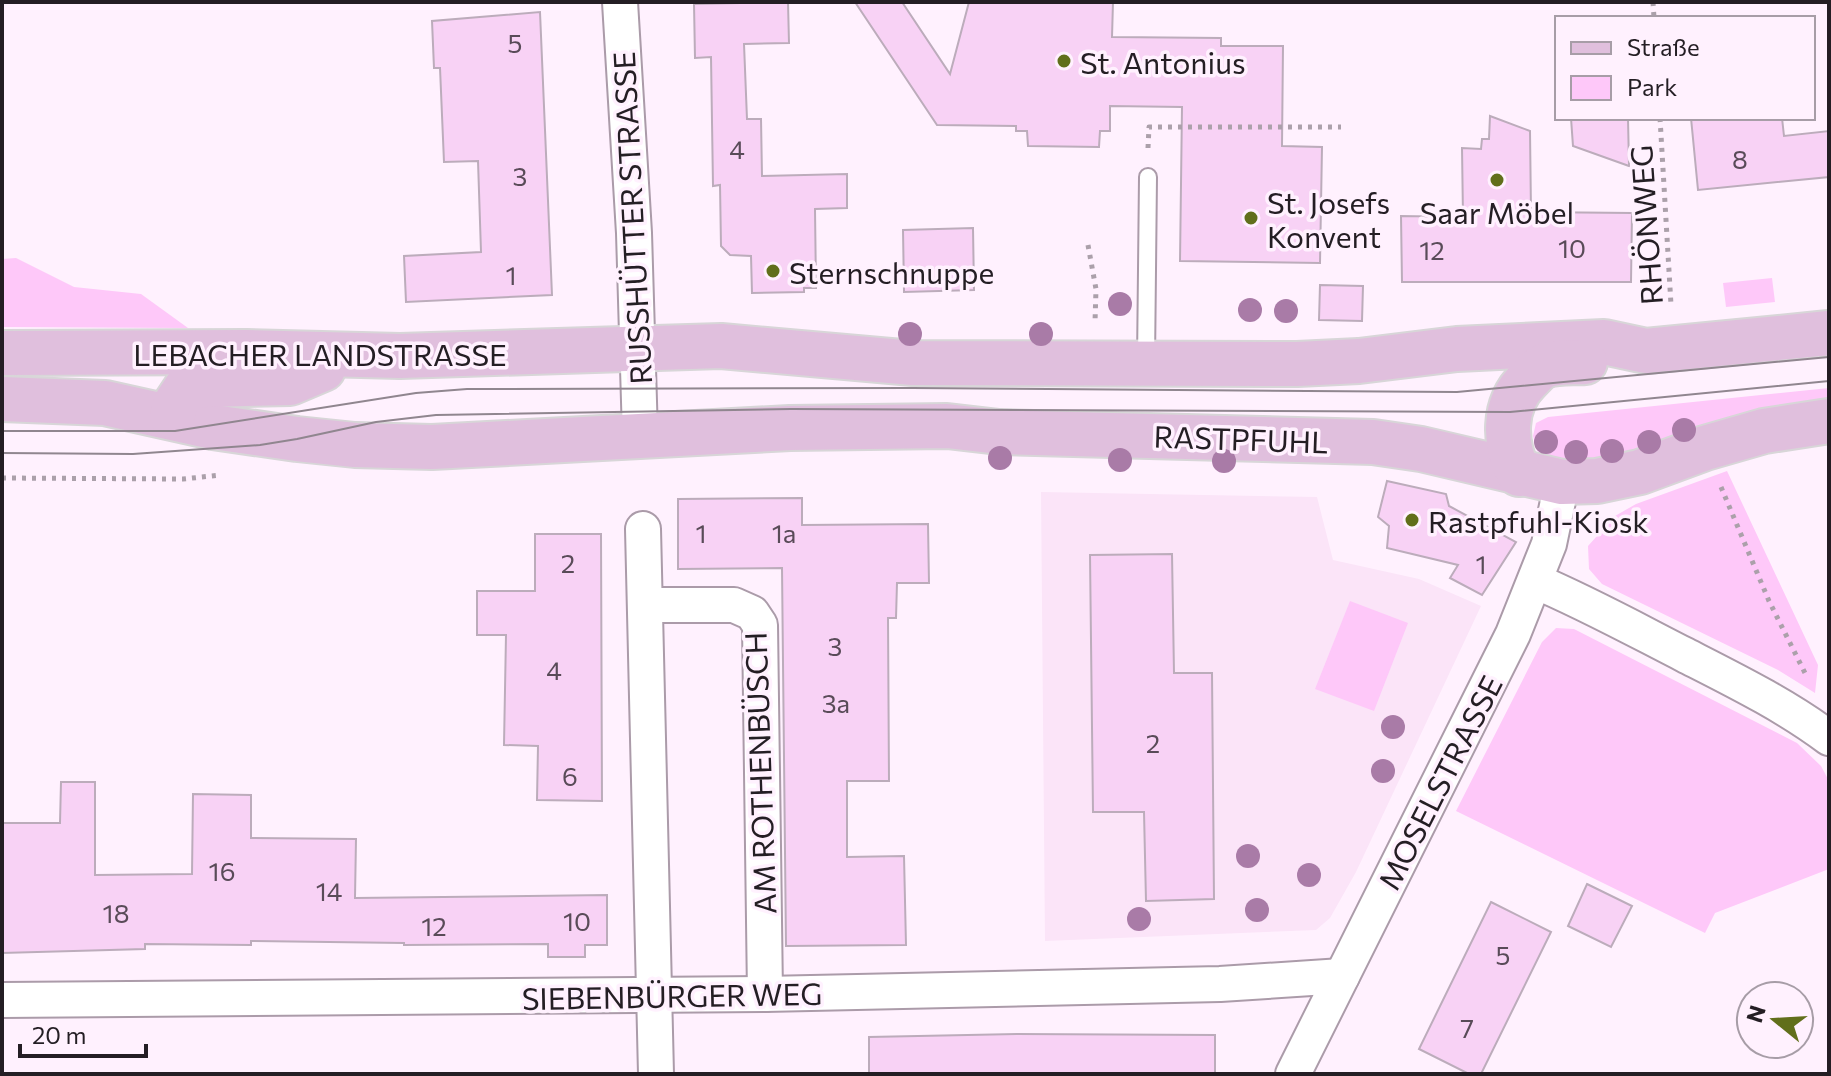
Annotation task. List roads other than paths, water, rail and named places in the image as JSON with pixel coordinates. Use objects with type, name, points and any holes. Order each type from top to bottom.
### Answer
[{"type":"main road","points":[[638,351],[737,347],[913,363],[1297,364],[1359,361],[1457,349],[1604,342],[1659,334],[1829,333]]},
{"type":"main road","points":[[1519,474],[1511,456],[1508,436],[1510,412],[1522,386],[1540,367],[1607,361],[1659,334]]},
{"type":"main road","name":"LEBACHER LANDSTRASSE","points":[[2,353],[246,352],[354,356],[638,351]]},
{"type":"main road","points":[[172,416],[186,388],[290,383],[354,356]]},
{"type":"main road","name":"LEBACHER LANDSTRASSE","points":[[2,399],[105,403],[243,432],[355,445],[432,447],[640,435]]},
{"type":"main road","name":"RASTPFUHL","points":[[640,435],[790,428],[947,426],[999,432],[1373,442],[1421,449],[1562,482],[1597,481],[1640,472],[1764,431],[1829,421]]},
{"type":"street","name":"RUSSHÜTTER STRASSE","points":[[620,2],[640,435]]},
{"type":"street","name":"MOSELSTRASSE","points":[[1293,1074],[1513,634],[1549,544],[1562,482]]},
{"type":"street","points":[[643,529],[656,1074]]},
{"type":"street","points":[[1535,581],[1580,601],[1817,729]]},
{"type":"street","name":"AM ROTHENBÜSCH","points":[[645,605],[734,605],[752,613],[760,625],[765,994]]},
{"type":"street","name":"SIEBENBÜRGER WEG","points":[[2,1000],[765,994],[1220,984],[1342,976]]},
{"type":"lane","points":[[1146,363],[1148,177]]},
{"type":"tram line","points":[[2,431],[175,431],[416,393],[467,389],[1457,392],[1829,357]]},
{"type":"tram line","points":[[2,453],[133,454],[260,445],[376,422],[436,415],[791,409],[1510,412],[1829,381]]},
{"type":"place","name":"St. Antonius","points":[[1064,61]]},
{"type":"place","name":"Saar Möbel","points":[[1497,180]]},
{"type":"place","name":"St. Josefs Konvent","points":[[1251,218]]},
{"type":"place","name":"Sternschnuppe","points":[[773,271]]},
{"type":"place","name":"Rastpfuhl-Kiosk","points":[[1412,520]]}]
